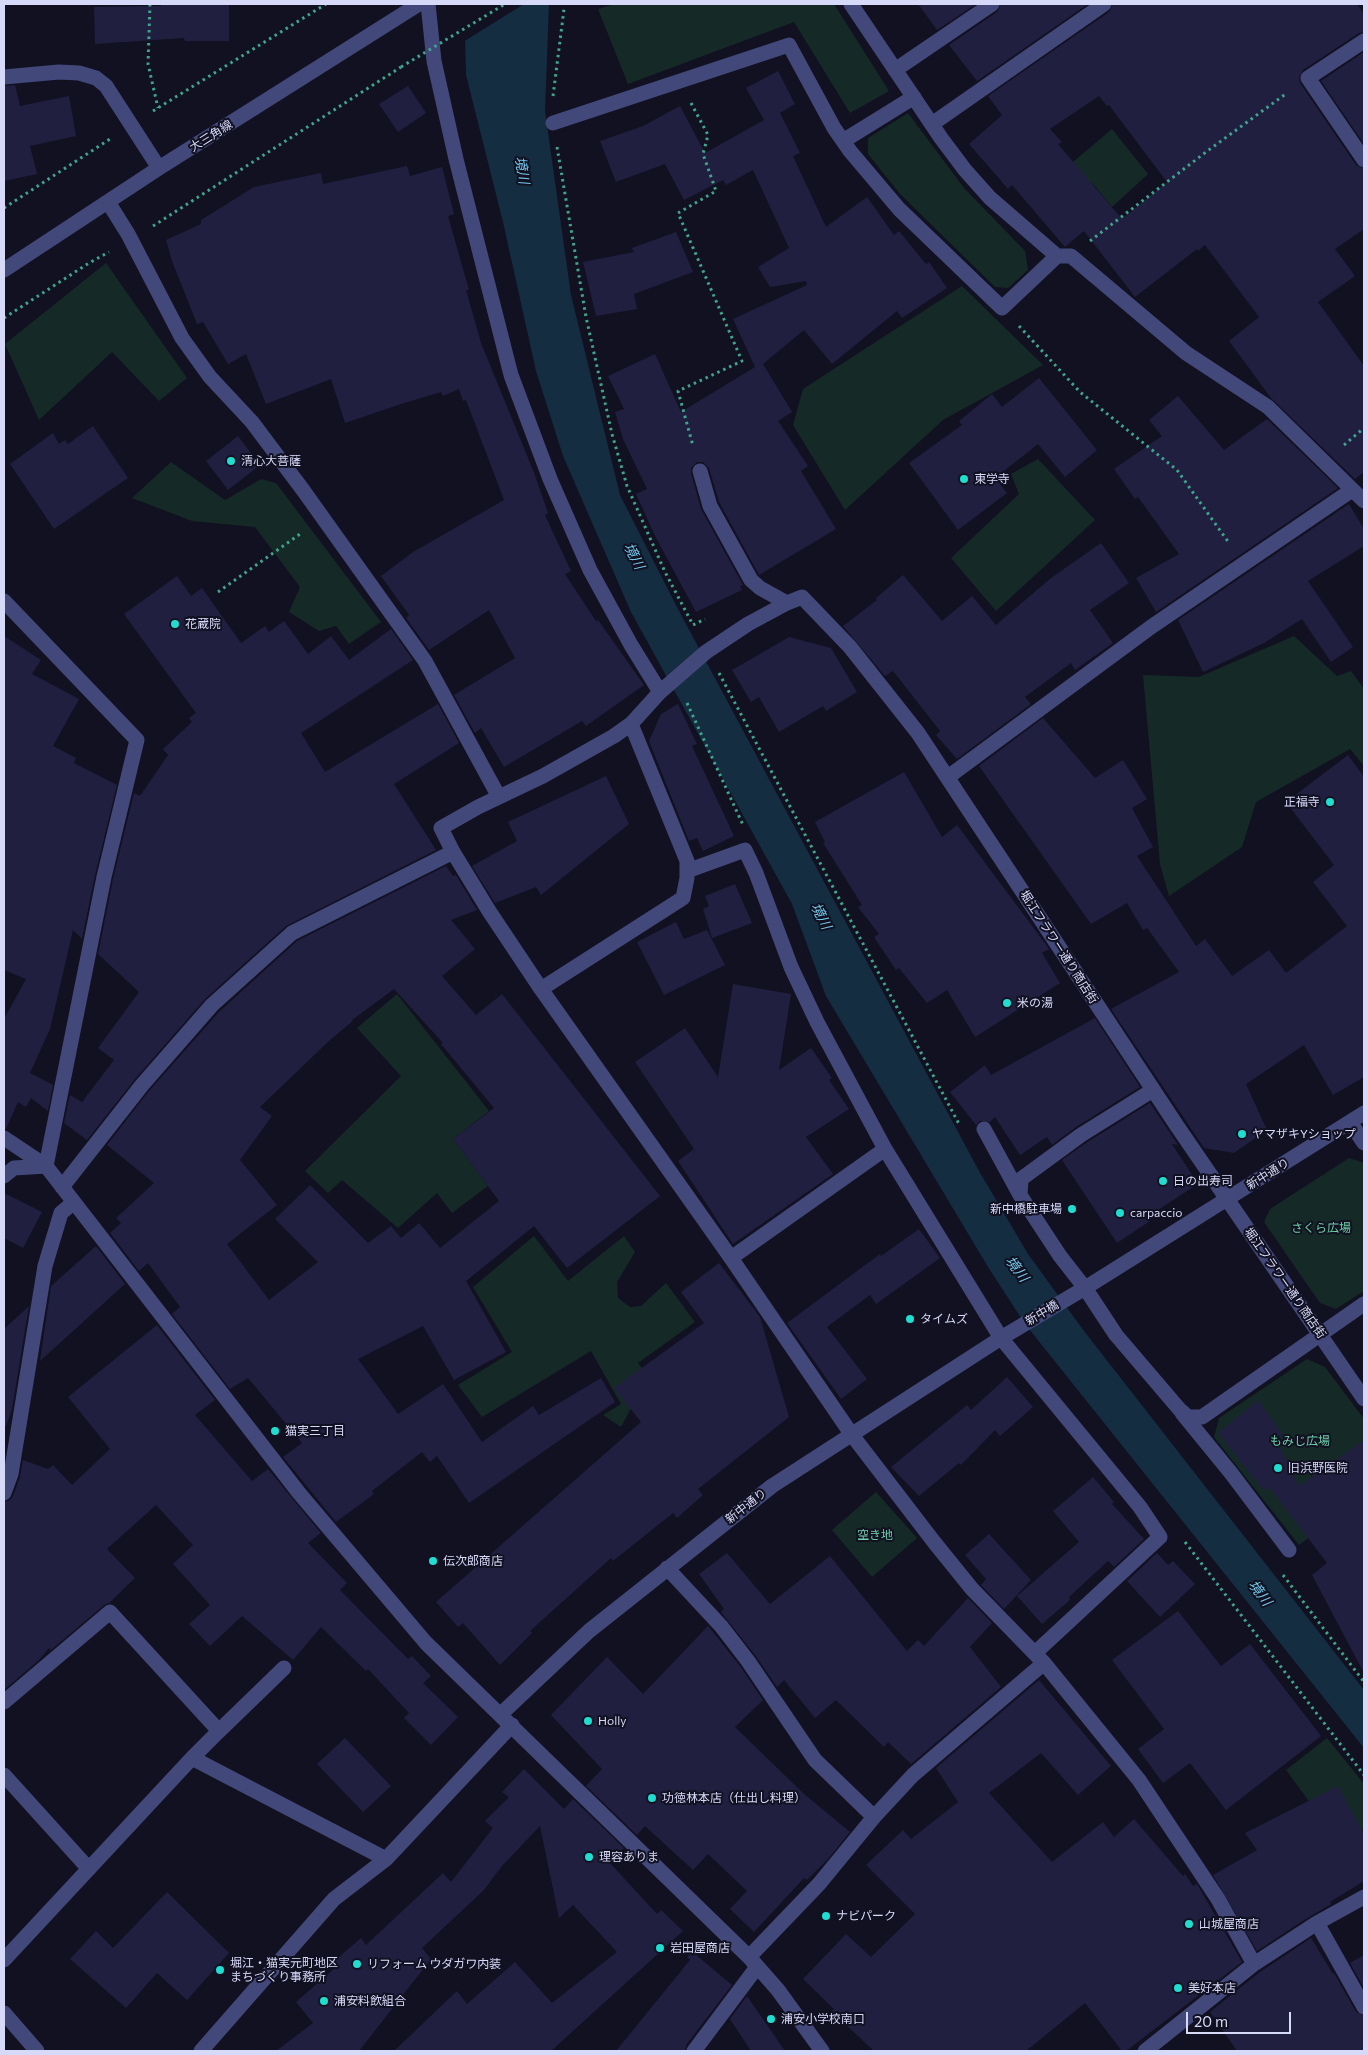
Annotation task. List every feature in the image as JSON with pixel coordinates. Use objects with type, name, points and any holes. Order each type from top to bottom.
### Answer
[{"type":"street","name":"大三角線","points":[[4,270],[160,168],[419,4]]},
{"type":"street","points":[[428,4],[434,61],[456,158],[512,375],[550,479],[590,570],[631,645],[660,692]]},
{"type":"street","points":[[851,4],[932,124],[965,170],[990,198],[1186,353],[1268,407],[1364,501]]},
{"type":"street","points":[[895,70],[992,4]]},
{"type":"street","points":[[932,124],[1104,4]]},
{"type":"street","points":[[1364,42],[1308,78],[1364,160]]},
{"type":"street","points":[[553,123],[789,45],[843,141],[899,209],[1002,308],[1064,256]]},
{"type":"street","points":[[4,77],[59,72],[79,73],[96,78],[106,86],[160,168]]},
{"type":"street","points":[[843,141],[914,97]]},
{"type":"street","points":[[108,202],[131,240],[182,338],[210,378],[252,422],[425,662],[499,797]]},
{"type":"street","points":[[700,471],[710,506],[750,580],[760,588],[787,603]]},
{"type":"street","points":[[948,777],[1151,627],[1352,490]]},
{"type":"street","name":"堀江フラワー通り商店街","points":[[453,852],[441,828],[543,776],[631,724],[660,692],[706,652],[748,624],[802,597],[850,647],[896,703],[948,777],[1153,1090],[1364,1399]]},
{"type":"street","points":[[4,601],[137,740],[104,878],[46,1166]]},
{"type":"street","points":[[541,989],[683,898],[687,871],[686,861],[631,724]]},
{"type":"street","points":[[687,871],[745,850],[756,873],[791,967],[817,1022],[885,1149],[1001,1338],[1140,1507],[1160,1537],[1040,1658],[913,1774],[874,1817],[753,1962],[694,2051]]},
{"type":"street","points":[[62,1187],[142,1085],[212,1005],[292,932],[453,852],[541,989],[731,1258],[852,1435],[972,1589],[1040,1658],[1139,1780],[1218,1899],[1254,1964]]},
{"type":"street","points":[[1020,1195],[1021,1179],[1081,1135],[1153,1090]]},
{"type":"street","name":"新中通り","points":[[1069,1297],[1364,1113]]},
{"type":"street","points":[[1350,1122],[1364,1143]]},
{"type":"street","points":[[984,1129],[1020,1195],[1060,1256],[1086,1288],[1116,1335],[1231,1473],[1289,1550]]},
{"type":"street","points":[[4,1138],[46,1166],[299,1493],[426,1643],[501,1714],[753,1962],[778,1990],[822,2051]]},
{"type":"street","points":[[731,1258],[885,1149]]},
{"type":"street","points":[[4,1176],[14,1168],[46,1166]]},
{"type":"street","points":[[4,1493],[11,1474],[45,1266],[61,1213],[74,1202]]},
{"type":"street","name":"新中橋","points":[[1016,1329],[1069,1297]]},
{"type":"street","points":[[1180,1410],[1188,1417],[1202,1418],[1364,1304]]},
{"type":"street","name":"新中通り","points":[[501,1714],[589,1631],[772,1486],[1016,1329]]},
{"type":"street","points":[[667,1568],[722,1626],[816,1760],[874,1817]]},
{"type":"street","points":[[4,1702],[110,1612],[220,1732]]},
{"type":"street","points":[[4,1960],[192,1758],[284,1668]]},
{"type":"street","points":[[202,2051],[334,1900],[386,1859],[512,1725]]},
{"type":"street","points":[[192,1758],[386,1859]]},
{"type":"street","points":[[4,1775],[89,1868]]},
{"type":"street","points":[[1145,2051],[1254,1964],[1318,1923],[1364,1897]]},
{"type":"street","points":[[1318,1923],[1364,2007]]},
{"type":"street","points":[[4,2013],[38,2051]]},
{"type":"path","points":[[150,4],[148,64],[158,108]]},
{"type":"path","points":[[4,208],[158,108],[326,4]]},
{"type":"path","points":[[4,318],[89,263],[131,240],[401,67],[505,4]]},
{"type":"path","points":[[564,9],[551,110],[586,317],[612,434],[627,486],[665,572],[693,625],[710,616]]},
{"type":"path","points":[[1064,256],[1308,78]]},
{"type":"path","points":[[680,81],[708,135],[703,154],[716,191],[678,213],[742,361],[678,391],[700,471]]},
{"type":"path","points":[[1002,308],[1080,392],[1178,470],[1243,564]]},
{"type":"path","points":[[218,592],[322,518]]},
{"type":"path","points":[[724,680],[963,1132]]},
{"type":"path","points":[[1184,1540],[1364,1775]]},
{"type":"green space","points":[[615,4],[834,4],[889,91],[850,113],[794,22],[628,84],[598,9]]},
{"type":"green space","points":[[908,113],[964,188],[1025,251],[1028,270],[1008,288],[995,287],[900,194],[868,154],[868,138]]},
{"type":"green space","points":[[1112,129],[1148,174],[1112,207],[1093,184],[1067,167]]},
{"type":"green space","points":[[106,263],[187,378],[159,401],[112,352],[39,420],[5,344]]},
{"type":"green space","points":[[962,286],[1043,365],[943,420],[845,510],[793,425],[803,389]]},
{"type":"green space","points":[[1038,459],[1095,520],[996,611],[951,558],[1019,494],[1011,474]]},
{"type":"green space","points":[[171,462],[225,500],[261,479],[276,483],[381,622],[349,644],[336,626],[319,631],[289,612],[300,587],[255,527],[192,521],[132,498]]},
{"type":"green space","points":[[1294,636],[1337,676],[1351,671],[1364,689],[1364,766],[1350,749],[1256,802],[1242,847],[1169,896],[1160,864],[1143,675],[1199,677]]},
{"type":"green space","points":[[397,994],[489,1111],[453,1139],[488,1186],[452,1213],[437,1193],[398,1228],[342,1180],[328,1193],[305,1171],[401,1076],[357,1028]]},
{"type":"green space","name":"さくら広場","points":[[1349,1158],[1364,1163],[1364,1291],[1336,1309],[1320,1303],[1264,1222],[1270,1209]]},
{"type":"green space","points":[[534,1236],[568,1281],[624,1236],[635,1252],[617,1282],[618,1298],[630,1307],[641,1306],[666,1283],[695,1322],[638,1363],[657,1387],[630,1410],[621,1427],[603,1415],[621,1404],[591,1351],[482,1417],[458,1385],[512,1352],[473,1287]]},
{"type":"green space","name":"もみじ広場","points":[[1307,1359],[1325,1367],[1364,1419],[1364,1497],[1299,1545],[1214,1437],[1219,1418]]},
{"type":"green space","name":"空き地","points":[[876,1492],[917,1538],[872,1577],[832,1530]]},
{"type":"green space","points":[[1327,1738],[1364,1784],[1364,1829],[1349,1837],[1314,1808],[1286,1770]]},
{"type":"water","name":"境川","points":[[464,4],[549,4],[545,111],[571,295],[620,495],[679,611],[979,1171],[1028,1254],[1084,1331],[1364,1690],[1364,1748],[1025,1324],[988,1267],[826,996],[792,904],[631,612],[563,456],[536,371],[503,222],[466,75]]},
{"type":"pier","points":[[462,4],[524,4],[463,42]]},
{"type":"building","points":[[161,4],[229,4],[229,41],[185,41],[184,38],[95,44],[94,7],[161,6]]},
{"type":"building","points":[[918,4],[976,4],[937,30]]},
{"type":"building","points":[[1001,4],[1088,4],[977,81],[949,45],[997,12]]},
{"type":"building","points":[[1113,4],[1357,4],[1364,14],[1364,32],[1359,33],[1303,70],[1299,78],[1300,83],[1356,165],[1364,169],[1364,229],[1335,249],[1355,276],[1318,302],[1364,366],[1364,472],[1355,479],[1271,398],[1229,341],[1259,317],[1205,245],[1198,251],[1197,249],[1135,297],[1084,231],[1065,247],[1012,185],[1008,189],[969,144],[1002,115],[988,96],[1109,12]],"holes":[[[1099,96],[1107,106],[1109,105],[1167,182],[1122,219],[1058,144],[1062,142],[1050,129]]]},
{"type":"building","points":[[1364,52],[1364,144],[1321,81]]},
{"type":"building","points":[[778,71],[795,104],[780,113],[800,153],[793,156],[826,227],[867,197],[894,235],[899,231],[926,264],[929,262],[947,288],[902,318],[897,311],[832,364],[804,330],[763,364],[792,412],[778,421],[808,466],[801,471],[836,529],[759,575],[719,502],[709,468],[703,462],[697,462],[691,468],[691,473],[701,509],[743,585],[740,586],[742,590],[696,612],[655,536],[636,494],[647,489],[623,439],[615,412],[624,409],[608,376],[655,354],[681,412],[755,367],[733,319],[807,285],[806,281],[770,287],[758,267],[789,248],[753,170],[726,185],[723,180],[684,200],[665,164],[616,182],[600,141],[643,126],[680,106],[705,153],[764,120],[746,88]]},
{"type":"building","points":[[15,85],[20,106],[69,96],[76,136],[30,146],[37,174],[4,181],[4,86]]},
{"type":"building","points":[[408,86],[426,113],[398,132],[379,104]]},
{"type":"building","points":[[407,166],[410,176],[442,167],[454,214],[448,216],[469,290],[466,290],[481,343],[535,475],[548,513],[545,515],[571,571],[565,574],[596,621],[598,620],[644,685],[586,726],[582,721],[504,767],[481,728],[475,733],[454,695],[515,658],[489,610],[429,650],[406,618],[409,615],[381,576],[413,552],[504,500],[466,400],[463,401],[459,389],[443,396],[441,392],[345,423],[331,379],[266,404],[246,354],[228,364],[203,322],[197,324],[172,261],[166,240],[201,224],[201,220],[254,187],[321,173],[323,184]]},
{"type":"building","points":[[676,232],[693,272],[634,294],[637,309],[596,316],[583,262],[634,252],[632,248]]},
{"type":"building","points":[[1039,378],[1097,450],[1065,477],[1038,444],[995,478],[1007,493],[958,530],[909,463],[962,425],[959,421],[992,394],[1002,407]]},
{"type":"building","points":[[1178,396],[1224,450],[1267,419],[1338,488],[1156,612],[1136,578],[1179,554],[1138,497],[1135,499],[1114,469],[1162,436],[1149,420]]},
{"type":"building","points":[[93,426],[128,478],[54,529],[10,464],[53,433],[59,444],[65,440],[68,444]]},
{"type":"building","points":[[238,436],[260,465],[228,490],[206,461]]},
{"type":"building","points":[[1349,504],[1364,529],[1364,546],[1308,581],[1353,647],[1331,662],[1302,619],[1264,643],[1203,672],[1178,620]]},
{"type":"building","points":[[1101,543],[1129,583],[1090,610],[1113,643],[1075,670],[1071,663],[1025,697],[1031,704],[957,759],[936,735],[940,731],[893,671],[885,676],[843,626],[877,600],[876,598],[903,575],[942,621],[972,596],[996,625],[1051,578]]},
{"type":"building","points":[[177,576],[191,596],[202,588],[241,643],[265,626],[269,632],[284,621],[308,654],[331,636],[349,660],[391,629],[413,660],[301,733],[325,772],[438,704],[459,743],[394,784],[436,850],[286,926],[205,999],[135,1079],[87,1140],[64,1123],[70,1095],[82,1102],[114,1060],[98,1048],[139,992],[98,954],[113,879],[134,793],[140,796],[168,755],[163,749],[192,722],[189,718],[196,713],[124,614]]},
{"type":"building","points":[[4,636],[41,660],[32,674],[79,699],[53,746],[76,758],[74,763],[117,785],[95,875],[82,939],[73,930],[50,1029],[30,1073],[53,1085],[48,1111],[31,1098],[26,1107],[18,1102],[6,1129],[4,1129],[4,1019],[26,979],[4,970]]},
{"type":"building","points":[[789,637],[831,648],[857,692],[826,711],[823,706],[779,732],[759,697],[751,702],[732,670]]},
{"type":"building","points":[[678,704],[697,744],[692,746],[734,836],[703,851],[697,838],[689,841],[649,741],[661,714]]},
{"type":"building","points":[[1043,718],[1095,778],[1123,760],[1147,799],[1132,808],[1153,847],[1137,856],[1196,946],[1205,939],[1232,976],[1269,950],[1286,973],[1347,926],[1313,882],[1334,865],[1286,802],[1348,755],[1364,777],[1364,1077],[1333,1095],[1304,1045],[1246,1084],[1267,1130],[1234,1153],[1204,1148],[1111,1009],[1179,972],[1147,928],[1143,930],[1127,903],[1091,924],[979,766]]},
{"type":"building","points":[[904,772],[942,837],[957,825],[1047,946],[1049,949],[1042,953],[1060,983],[975,1037],[947,990],[927,1003],[899,968],[896,970],[874,937],[879,934],[858,907],[862,905],[823,843],[825,842],[815,822]]},
{"type":"building","points":[[606,776],[629,824],[541,895],[536,887],[495,903],[472,866],[517,841],[508,822]]},
{"type":"building","points":[[446,866],[453,876],[456,875],[477,910],[451,920],[475,949],[442,976],[476,1015],[502,994],[660,1196],[567,1268],[534,1226],[466,1281],[506,1352],[454,1380],[423,1326],[358,1359],[398,1414],[443,1384],[482,1442],[533,1406],[539,1415],[601,1378],[615,1402],[469,1503],[437,1456],[430,1462],[422,1452],[372,1491],[374,1494],[336,1522],[283,1457],[302,1443],[248,1378],[230,1389],[172,1314],[180,1307],[148,1263],[139,1271],[110,1233],[121,1223],[116,1218],[154,1183],[107,1145],[149,1091],[219,1012],[297,941]],"holes":[[[394,989],[443,1043],[441,1044],[494,1108],[453,1139],[499,1201],[440,1248],[419,1223],[401,1238],[391,1226],[368,1243],[310,1185],[275,1219],[318,1262],[269,1300],[227,1244],[277,1205],[240,1160],[272,1116],[260,1107],[352,1020]]]},
{"type":"building","points":[[735,884],[752,923],[712,938],[703,909],[709,906],[705,896]]},
{"type":"building","points":[[676,922],[684,939],[707,930],[725,965],[664,995],[637,942]]},
{"type":"building","points":[[733,984],[791,994],[779,1070],[811,1048],[832,1078],[829,1080],[849,1109],[806,1137],[833,1174],[733,1244],[678,1161],[694,1149],[635,1062],[685,1028],[718,1077]]},
{"type":"building","points":[[1095,1018],[1140,1087],[1076,1127],[1052,1145],[1047,1137],[1020,1155],[995,1117],[990,1122],[980,1121],[976,1125],[950,1092],[985,1065],[991,1075]]},
{"type":"building","points":[[1150,1103],[1178,1145],[1172,1144],[1198,1184],[1147,1217],[1150,1221],[1117,1243],[1062,1160]]},
{"type":"building","points":[[4,1193],[42,1212],[23,1248],[4,1238]]},
{"type":"building","points":[[919,1229],[940,1258],[876,1304],[870,1295],[827,1327],[867,1379],[841,1399],[787,1323],[880,1254],[881,1256]]},
{"type":"building","points":[[96,1246],[125,1284],[40,1361],[51,1286]]},
{"type":"building","points":[[719,1263],[760,1317],[789,1417],[698,1489],[703,1495],[677,1518],[673,1513],[613,1561],[611,1558],[530,1631],[532,1633],[500,1665],[463,1623],[458,1627],[436,1602],[641,1422],[614,1388],[704,1323],[681,1292]]},
{"type":"building","points":[[29,1306],[12,1409],[6,1426],[4,1425],[4,1329]]},
{"type":"building","points":[[157,1325],[215,1400],[195,1415],[252,1481],[268,1469],[321,1533],[308,1543],[347,1583],[340,1590],[408,1659],[412,1656],[431,1676],[423,1683],[458,1717],[431,1745],[404,1718],[409,1713],[368,1669],[366,1671],[321,1627],[293,1660],[242,1616],[210,1646],[189,1624],[210,1605],[173,1564],[193,1545],[156,1505],[107,1549],[135,1578],[109,1603],[104,1605],[51,1650],[49,1648],[39,1660],[4,1690],[4,1502],[10,1500],[13,1496],[20,1477],[23,1460],[48,1469],[53,1465],[72,1485],[110,1449],[68,1397]]},
{"type":"building","points":[[1007,1377],[1033,1407],[1000,1436],[995,1430],[961,1465],[959,1463],[919,1496],[891,1467],[967,1405],[971,1410]]},
{"type":"building","points":[[1258,1400],[1283,1435],[1277,1442],[1299,1486],[1364,1440],[1364,1673],[1312,1575],[1327,1563],[1269,1487],[1264,1491],[1218,1433]]},
{"type":"building","points":[[1093,1477],[1114,1502],[1112,1504],[1144,1539],[1114,1567],[1108,1561],[1069,1597],[1070,1600],[1042,1624],[1017,1596],[1079,1542],[1053,1511]]},
{"type":"building","points":[[989,1534],[1031,1580],[1004,1609],[981,1585],[986,1579],[965,1555]]},
{"type":"building","points":[[727,1553],[770,1604],[830,1556],[907,1651],[918,1640],[924,1646],[968,1598],[992,1623],[970,1647],[1001,1687],[911,1764],[888,1742],[884,1747],[836,1700],[815,1718],[784,1680],[777,1687],[755,1655],[721,1612],[724,1609],[699,1574]]},
{"type":"building","points":[[1157,1553],[1168,1565],[1173,1561],[1195,1584],[1160,1617],[1127,1581]]},
{"type":"building","points":[[1178,1611],[1221,1666],[1250,1644],[1321,1736],[1226,1810],[1190,1763],[1163,1783],[1138,1749],[1164,1729],[1112,1660]]},
{"type":"building","points":[[708,1626],[740,1666],[763,1700],[735,1727],[803,1793],[850,1832],[827,1860],[807,1880],[804,1878],[754,1932],[730,1909],[747,1891],[708,1854],[693,1870],[645,1826],[637,1835],[586,1786],[602,1769],[551,1715],[607,1657],[643,1694]]},
{"type":"building","points":[[1039,1680],[1111,1766],[1078,1795],[1041,1753],[989,1793],[1052,1862],[1103,1822],[1114,1837],[1134,1819],[1183,1876],[1185,1874],[1193,1886],[1197,1884],[1242,1962],[1126,2051],[1122,2051],[1085,2003],[1026,2051],[874,2051],[831,2011],[834,2009],[803,1979],[846,1934],[871,1957],[915,1914],[866,1865],[903,1830],[911,1839],[958,1802],[936,1768]]},
{"type":"building","points":[[345,1738],[391,1786],[363,1812],[317,1764]]},
{"type":"building","points":[[524,1769],[564,1809],[573,1799],[624,1848],[610,1863],[657,1914],[661,1910],[683,1931],[551,2051],[394,2051],[457,1991],[467,2004],[515,1962],[552,2003],[617,1952],[573,1905],[559,1918],[540,1826],[502,1866],[484,1890],[422,1948],[431,1959],[359,2051],[276,2051],[313,2023],[296,2002],[336,1967],[332,1963],[361,1938],[366,1945],[443,1873],[451,1882],[493,1828],[485,1821],[509,1797],[502,1792]]},
{"type":"building","points":[[1338,1786],[1364,1834],[1364,1881],[1257,1951],[1213,1875],[1257,1850],[1245,1833]]},
{"type":"building","points":[[167,1892],[229,1953],[187,2000],[157,1973],[126,2008],[70,1959],[96,1931],[113,1948]]},
{"type":"building","points":[[1311,1938],[1356,2012],[1364,2016],[1364,2051],[1237,2051],[1210,2012],[1260,1972]]},
{"type":"building","points":[[690,1954],[693,1956],[695,1954],[732,1985],[686,2045],[685,2051],[616,2051],[690,1960],[687,1957]]},
{"type":"building","points":[[1364,1955],[1364,1988],[1350,1963]]},
{"type":"building","points":[[747,1996],[785,2051],[751,2051],[730,2019]]},
{"type":"place","name":"清心大菩薩","points":[[231,461]]},
{"type":"place","name":"東学寺","points":[[964,479]]},
{"type":"place","name":"花蔵院","points":[[175,624]]},
{"type":"place","name":"正福寺","points":[[1330,802]]},
{"type":"place","name":"米の湯","points":[[1007,1003]]},
{"type":"place","name":"ヤマザキYショップ","points":[[1242,1134]]},
{"type":"place","name":"日の出寿司","points":[[1163,1181]]},
{"type":"place","name":"新中橋駐車場","points":[[1072,1209]]},
{"type":"place","name":"carpaccio","points":[[1120,1213]]},
{"type":"place","name":"タイムズ","points":[[910,1319]]},
{"type":"place","name":"猫実三丁目","points":[[275,1431]]},
{"type":"place","name":"旧浜野医院","points":[[1278,1468]]},
{"type":"place","name":"伝次郎商店","points":[[433,1561]]},
{"type":"place","name":"Holly","points":[[588,1721]]},
{"type":"place","name":"功徳林本店（仕出し料理）","points":[[652,1798]]},
{"type":"place","name":"理容ありま","points":[[589,1857]]},
{"type":"place","name":"ナビパーク","points":[[826,1916]]},
{"type":"place","name":"山城屋商店","points":[[1189,1924]]},
{"type":"place","name":"岩田屋商店","points":[[660,1948]]},
{"type":"place","name":"リフォーム ウダガワ内装","points":[[357,1964]]},
{"type":"place","name":"堀江・猫実元町地区 まちづくり事務所","points":[[220,1970]]},
{"type":"place","name":"美好本店","points":[[1178,1988]]},
{"type":"place","name":"浦安料飲組合","points":[[324,2001]]},
{"type":"place","name":"浦安小学校南口","points":[[771,2019]]}]
